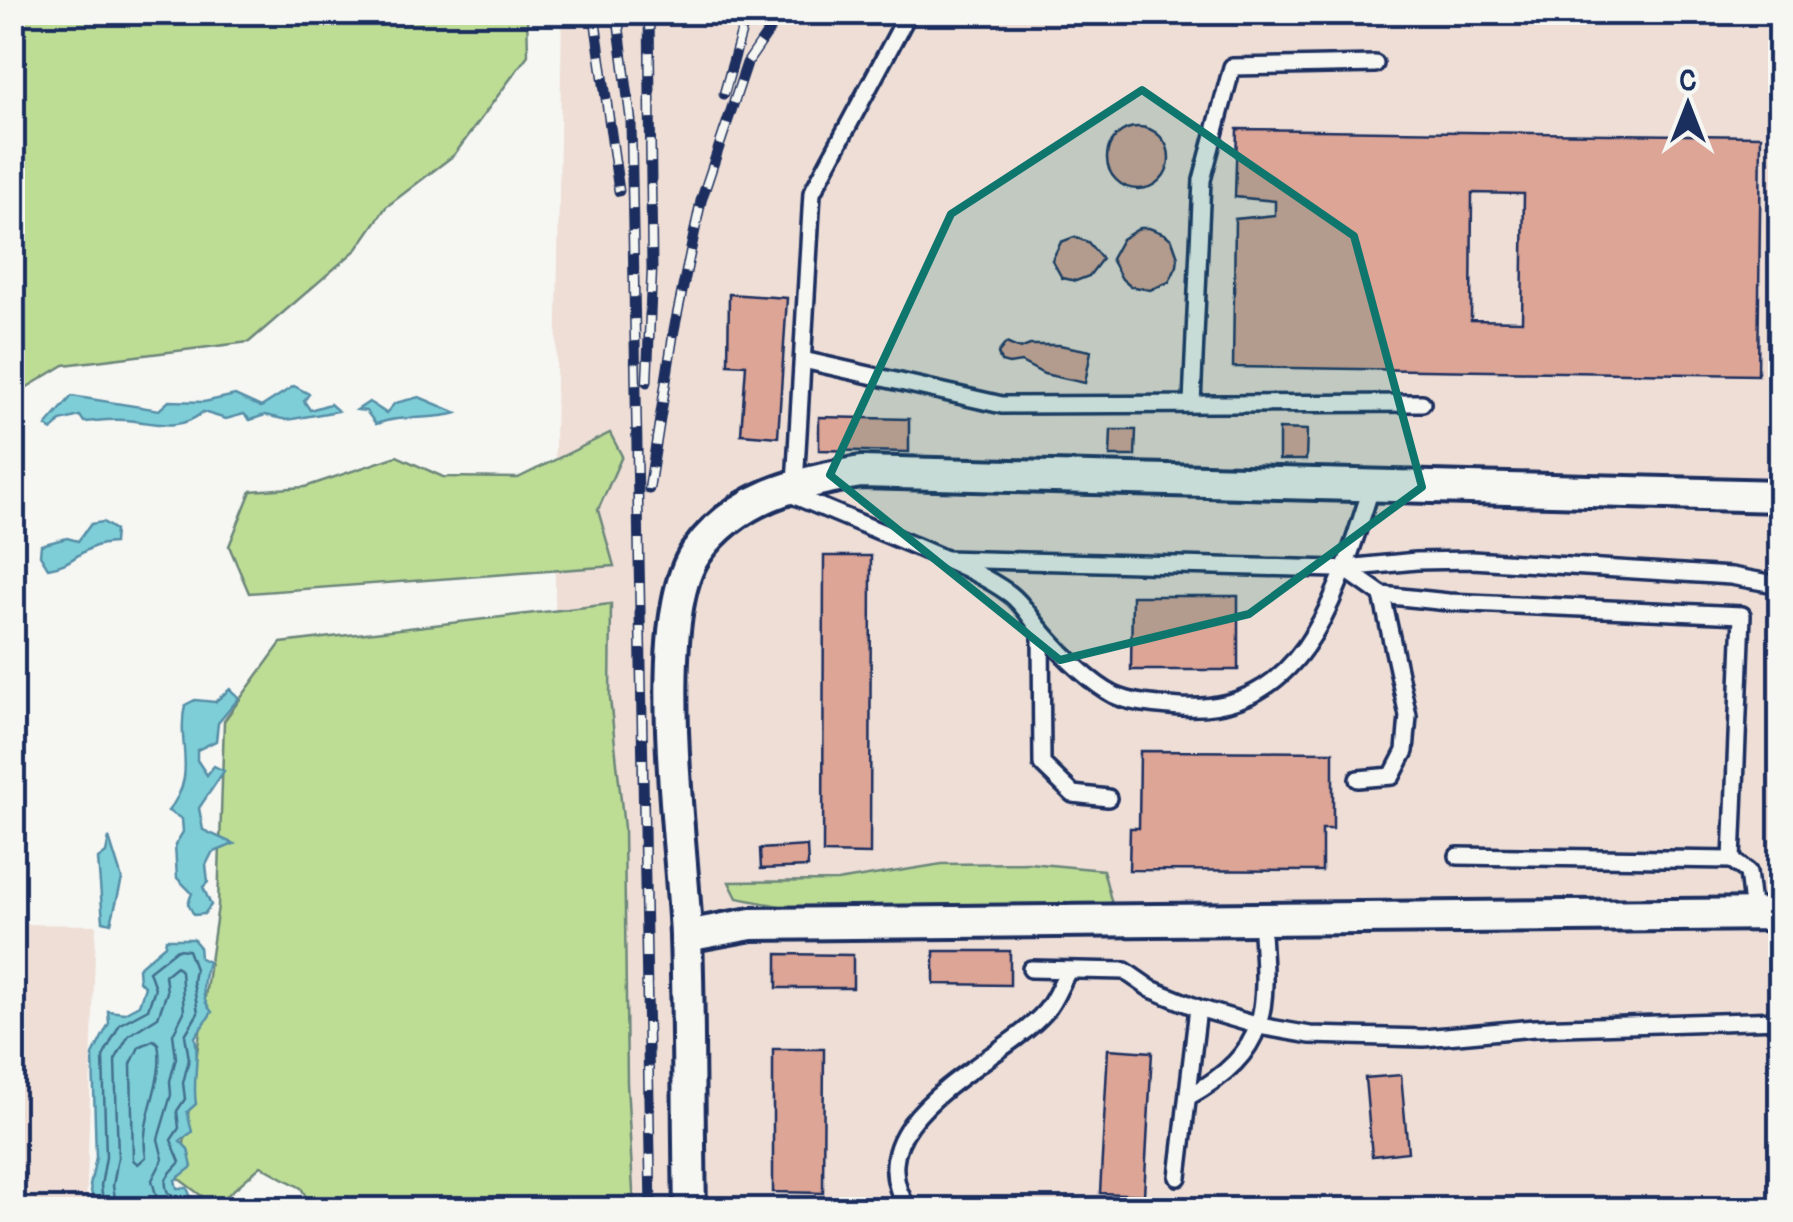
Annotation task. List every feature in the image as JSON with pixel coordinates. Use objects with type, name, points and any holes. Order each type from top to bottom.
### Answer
[{"type":"street","points":[[690,1210],[686,936],[672,664],[676,602],[696,554],[752,502],[787,487],[861,472],[1780,496]]},
{"type":"street","points":[[686,936],[751,924],[1766,914]]},
{"type":"lane","points":[[909,12],[812,193],[803,360],[787,487],[976,572],[1014,596],[1084,673],[1114,695],[1153,705],[1200,708],[1249,696],[1288,670],[1321,627],[1372,486]]},
{"type":"lane","points":[[1192,403],[1202,180],[1232,67],[1375,64]]},
{"type":"lane","points":[[803,360],[1002,406],[1422,403]]},
{"type":"lane","points":[[944,558],[1344,569],[1472,560],[1731,576],[1780,585]]},
{"type":"lane","points":[[1344,569],[1382,595],[1448,602],[1742,615],[1732,860]]},
{"type":"lane","points":[[1358,779],[1392,776],[1404,751],[1408,716],[1382,595]]},
{"type":"lane","points":[[1041,630],[1042,764],[1073,794],[1108,798]]},
{"type":"lane","points":[[1458,856],[1732,860],[1748,872],[1766,914]]},
{"type":"lane","points":[[1188,1096],[1217,1080],[1244,1055],[1260,1026],[1265,973],[1261,919]]},
{"type":"lane","points":[[1030,969],[1124,972],[1151,989],[1198,1008],[1260,1026],[1310,1034],[1424,1038],[1534,1028],[1780,1020]]},
{"type":"lane","points":[[886,1210],[906,1204],[895,1175],[900,1146],[920,1114],[961,1076],[1046,1012],[1068,970]]},
{"type":"lane","points":[[1178,1177],[1198,1008]]},
{"type":"highlighted area","points":[[1142,90],[1354,236],[1422,487],[1249,614],[1060,660],[830,475],[951,214]]},
{"type":"shaded area","points":[[562,13],[1780,13],[1780,1209],[549,1210],[555,1060],[555,442]]},
{"type":"shaded area","points":[[13,924],[96,925],[86,1209],[13,1210]]},
{"type":"green space","points":[[13,12],[527,13],[528,55],[454,155],[386,207],[357,249],[249,342],[64,365],[24,389],[12,386]]},
{"type":"green space","points":[[610,433],[622,456],[598,510],[614,566],[249,593],[229,546],[251,491],[305,487],[397,456],[443,477],[518,478]]},
{"type":"green space","points":[[611,604],[610,698],[624,828],[627,1083],[634,1209],[313,1209],[301,1188],[261,1166],[215,1206],[179,1179],[218,906],[224,721],[281,643]]},
{"type":"green space","points":[[1029,863],[1103,870],[1112,904],[790,908],[737,898],[729,882],[837,881],[942,864]]},
{"type":"water","points":[[294,386],[309,394],[304,401],[310,410],[330,404],[338,411],[287,420],[265,415],[250,420],[244,414],[226,419],[203,412],[184,422],[166,425],[120,420],[84,422],[80,416],[60,421],[52,431],[46,426],[72,396],[159,410],[169,401],[204,402],[235,395],[261,407]]},
{"type":"water","points":[[419,397],[457,413],[376,424],[366,411],[357,410],[369,402],[386,413],[395,403]]},
{"type":"water","points":[[103,522],[115,530],[114,543],[94,547],[48,568],[40,555],[41,545],[67,538],[78,541],[91,524]]},
{"type":"water","points":[[230,689],[239,698],[218,723],[216,741],[197,750],[197,760],[207,775],[214,766],[224,771],[199,808],[203,830],[234,844],[212,853],[206,865],[208,882],[203,887],[211,905],[204,914],[194,915],[188,904],[192,893],[177,878],[175,845],[183,832],[182,819],[168,811],[177,798],[185,772],[185,705],[195,700],[215,702]]},
{"type":"water","points":[[109,838],[122,879],[111,923],[103,921],[98,859],[106,853]]},
{"type":"water","points":[[166,939],[193,939],[199,946],[200,958],[208,962],[204,995],[212,1012],[195,1037],[196,1104],[187,1112],[192,1132],[180,1141],[188,1149],[192,1167],[175,1180],[177,1188],[187,1188],[196,1209],[95,1209],[90,1186],[96,1157],[93,1055],[109,1023],[108,1011],[124,1013],[139,1005],[145,987],[139,981],[138,968],[165,945]]},
{"type":"building","points":[[1138,127],[1160,136],[1169,158],[1160,180],[1138,189],[1116,180],[1107,158],[1116,136]]},
{"type":"building","points":[[1237,129],[1761,136],[1758,375],[1233,367],[1235,219],[1275,215],[1275,201],[1235,197]],"holes":[[[1472,193],[1524,194],[1522,321],[1471,320]]]},
{"type":"building","points":[[1140,228],[1165,234],[1172,240],[1178,257],[1169,282],[1150,290],[1130,286],[1111,259],[1122,239]]},
{"type":"building","points":[[1074,237],[1088,242],[1102,259],[1089,276],[1076,281],[1062,278],[1052,260],[1061,242]]},
{"type":"building","points":[[729,294],[787,298],[778,437],[741,434],[746,365],[728,364]]},
{"type":"building","points":[[1006,343],[1020,349],[1059,345],[1091,351],[1085,383],[1044,374],[1021,362],[1001,362],[998,353]]},
{"type":"building","points":[[819,417],[909,419],[909,452],[819,450]]},
{"type":"building","points":[[1279,429],[1307,430],[1306,460],[1279,460]]},
{"type":"building","points":[[1111,430],[1136,430],[1135,456],[1110,456]]},
{"type":"building","points":[[824,556],[871,556],[870,854],[823,853]]},
{"type":"building","points":[[1132,596],[1238,596],[1238,670],[1131,670]]},
{"type":"building","points":[[1140,751],[1333,752],[1333,829],[1322,829],[1322,871],[1129,870],[1130,828],[1139,828]]},
{"type":"building","points":[[807,846],[808,867],[761,869],[760,849]]},
{"type":"building","points":[[934,951],[1010,951],[1010,985],[934,984]]},
{"type":"building","points":[[777,954],[853,955],[853,988],[777,988]]},
{"type":"building","points":[[773,1049],[824,1049],[823,1193],[773,1192]]},
{"type":"building","points":[[1108,1049],[1152,1052],[1144,1195],[1100,1193]]},
{"type":"building","points":[[1401,1075],[1408,1152],[1372,1156],[1365,1078]]},
{"type":"railway","points":[[594,12],[619,191]]},
{"type":"railway","points":[[617,12],[631,121],[651,1210]]},
{"type":"railway","points":[[647,382],[652,270],[649,12]]},
{"type":"railway","points":[[724,94],[747,12]]},
{"type":"railway","points":[[649,489],[674,330],[701,201],[747,63],[782,12]]}]
